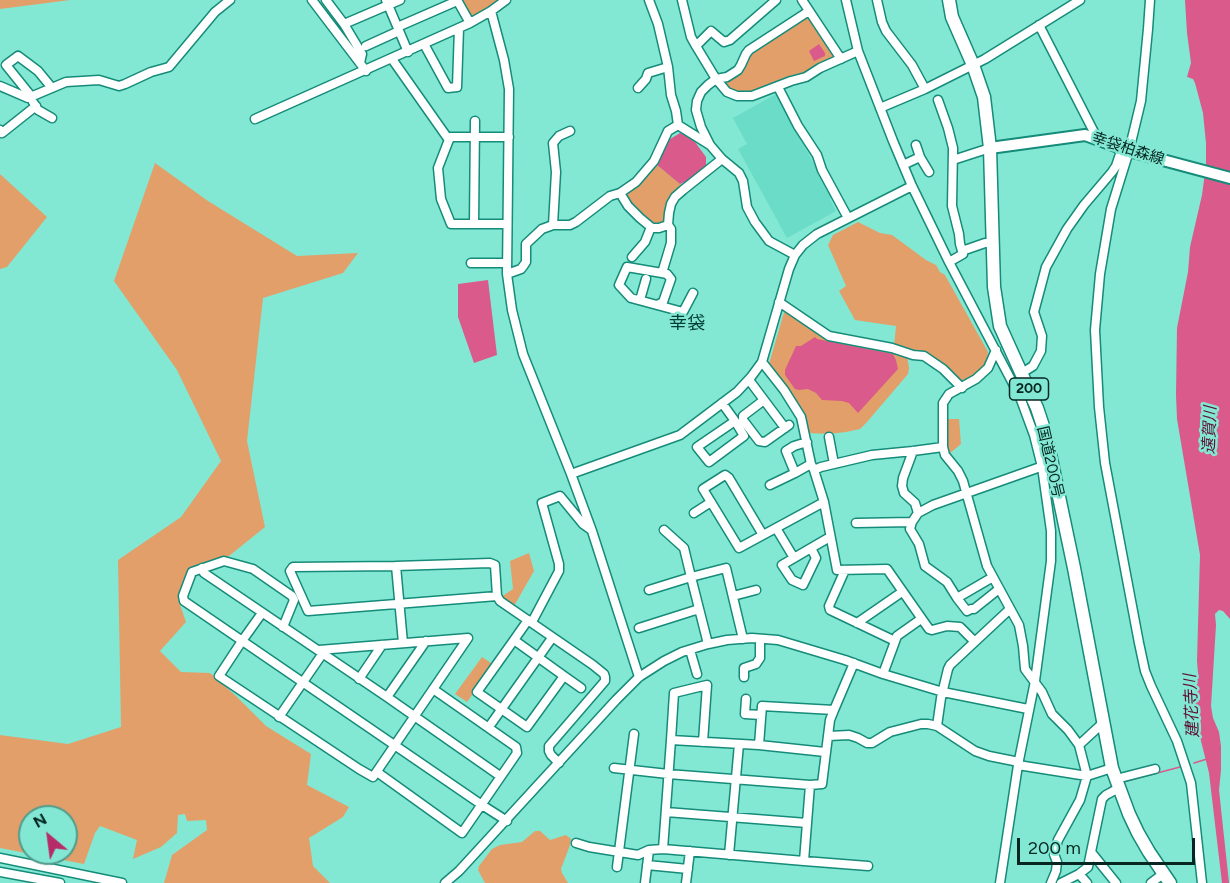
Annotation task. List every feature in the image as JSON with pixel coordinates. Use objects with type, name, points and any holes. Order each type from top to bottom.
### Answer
[{"type":"highway","name":"国道200号","points":[[949,0],[952,17],[984,97],[990,148],[994,286],[1000,326],[1037,408],[1046,435],[1047,465],[1064,524],[1116,780],[1138,833],[1167,878]]},
{"type":"main road","name":"幸袋柏森線","points":[[990,148],[1084,135],[1230,178]]},
{"type":"street","points":[[0,86],[30,97],[66,82],[99,80],[119,86],[125,84],[151,72],[169,67],[215,12],[230,0]]},
{"type":"street","points":[[312,0],[363,67]]},
{"type":"street","points":[[326,0],[362,54],[363,67]]},
{"type":"street","points":[[344,24],[387,3],[400,0]]},
{"type":"street","points":[[366,46],[457,0],[470,23]]},
{"type":"street","points":[[255,119],[363,67],[392,59],[470,23],[506,0]]},
{"type":"street","points":[[649,0],[658,24],[668,67],[671,95],[678,125],[710,145]]},
{"type":"street","points":[[682,0],[691,37],[696,46],[716,79],[727,92],[737,96],[752,96],[806,77],[858,51]]},
{"type":"street","points":[[696,46],[711,31],[724,42],[730,40],[776,0]]},
{"type":"street","points":[[802,0],[841,59]]},
{"type":"street","points":[[846,0],[858,51],[912,186],[1020,397],[1047,465],[1051,527],[1049,571],[1035,681],[1018,763],[1000,883]]},
{"type":"street","points":[[877,0],[886,31],[912,65],[925,88]]},
{"type":"street","points":[[880,108],[985,59],[1080,0]]},
{"type":"street","points":[[1150,0],[1141,100],[1111,209],[1100,274],[1095,330],[1099,407],[1105,463],[1139,643],[1148,678],[1177,741],[1191,783],[1202,883]]},
{"type":"street","points":[[387,3],[401,28],[408,52]]},
{"type":"street","points":[[491,11],[509,89],[507,274],[512,310],[523,354],[592,531],[639,677]]},
{"type":"street","points":[[795,255],[769,241],[747,207],[743,182],[739,173],[710,145],[696,111],[701,92],[716,79],[738,70],[749,50],[809,11]]},
{"type":"street","points":[[1039,26],[1097,138]]},
{"type":"street","points":[[424,44],[448,88],[457,87],[459,28]]},
{"type":"street","points":[[52,88],[38,71],[18,56],[3,64],[38,110],[52,118]]},
{"type":"street","points":[[392,59],[449,140]]},
{"type":"street","points":[[638,88],[646,80],[648,73],[668,67]]},
{"type":"street","points":[[778,87],[798,126],[817,155],[822,170],[848,218]]},
{"type":"street","points":[[938,100],[953,148],[952,206],[963,254],[949,262]]},
{"type":"street","points":[[0,130],[2,133],[36,106]]},
{"type":"street","points":[[474,224],[475,121]]},
{"type":"street","points":[[507,274],[521,269],[526,262],[526,243],[542,229],[576,222],[610,196],[620,193],[636,182],[654,161],[669,131],[678,125]]},
{"type":"street","points":[[553,225],[556,172],[553,142],[570,131]]},
{"type":"street","points":[[507,224],[451,224],[441,199],[438,168],[450,137],[509,137]]},
{"type":"street","points":[[916,145],[929,172]]},
{"type":"street","points":[[953,160],[990,148]]},
{"type":"street","points":[[1022,373],[1033,366],[1041,351],[1042,336],[1034,312],[1046,267],[1067,229],[1084,205],[1129,150]]},
{"type":"street","points":[[903,165],[921,157]]},
{"type":"street","points":[[662,273],[671,243],[671,229],[668,225],[671,204],[675,197],[722,159]]},
{"type":"street","points":[[571,474],[680,435],[737,392],[762,362],[795,255],[803,245],[816,234],[912,186]]},
{"type":"street","points":[[620,193],[628,206],[651,227],[659,228],[668,225]]},
{"type":"street","points":[[632,256],[645,242],[651,227]]},
{"type":"street","points":[[962,251],[985,243],[993,243]]},
{"type":"street","points":[[471,262],[507,263]]},
{"type":"street","points":[[657,304],[663,302],[671,279],[668,274],[627,267],[619,285],[631,298],[683,312],[693,293]]},
{"type":"street","points":[[640,300],[646,279]]},
{"type":"street","points":[[779,302],[829,336],[924,356],[943,369],[962,388]]},
{"type":"street","points":[[987,332],[1000,326]]},
{"type":"street","points":[[996,350],[988,368],[976,379],[949,394],[943,403],[943,447],[945,455],[963,481],[987,566],[1019,625],[1025,669],[1042,692],[1052,714],[1079,745],[1087,776],[1080,800],[1058,840],[1054,855],[1057,862],[1056,871],[1051,883]]},
{"type":"street","points":[[762,362],[801,417],[824,502],[837,570],[887,570],[929,629],[947,626],[960,627],[974,641]]},
{"type":"street","points":[[749,380],[787,426],[765,442],[759,441],[743,420],[743,416],[764,400]]},
{"type":"street","points":[[722,403],[735,421],[744,436],[708,462],[698,447],[735,421]]},
{"type":"street","points":[[829,437],[834,464]]},
{"type":"street","points":[[795,473],[786,451],[807,442]]},
{"type":"street","points":[[770,485],[813,467],[872,455],[943,447]]},
{"type":"street","points":[[914,451],[902,486],[904,493],[915,503],[918,513]]},
{"type":"street","points":[[999,590],[968,611],[947,582],[926,566],[919,544],[910,529],[912,522],[918,513],[933,506],[1047,465]]},
{"type":"street","points":[[763,535],[729,478],[725,475],[703,489],[739,548],[824,502]]},
{"type":"street","points":[[564,676],[527,727],[477,692],[530,621],[559,571],[542,503],[560,496],[583,524],[592,531]]},
{"type":"street","points":[[694,513],[711,502]]},
{"type":"street","points":[[856,523],[912,522]]},
{"type":"street","points":[[1051,527],[1064,524]]},
{"type":"street","points":[[776,528],[794,558]]},
{"type":"street","points":[[664,530],[684,548],[708,644]]},
{"type":"street","points":[[811,548],[816,558],[803,585],[792,580],[782,565],[811,548],[830,537]]},
{"type":"street","points":[[283,627],[294,600],[292,596],[253,569],[224,561],[192,572],[183,596],[184,601],[507,820]]},
{"type":"street","points":[[497,596],[308,611],[290,571],[293,567],[490,563],[495,565],[497,596],[500,601],[593,665],[605,677],[549,746],[551,755],[559,763]]},
{"type":"street","points":[[396,566],[404,643]]},
{"type":"street","points":[[202,568],[204,573],[500,776]]},
{"type":"street","points":[[649,590],[726,568],[743,639]]},
{"type":"street","points":[[846,570],[829,606],[830,610],[895,641]]},
{"type":"street","points":[[957,598],[993,576]]},
{"type":"street","points":[[733,596],[756,590]]},
{"type":"street","points":[[857,623],[902,592]]},
{"type":"street","points":[[639,628],[699,609]]},
{"type":"street","points":[[937,726],[950,665],[1010,609]]},
{"type":"street","points":[[262,613],[219,676],[374,777],[468,638],[426,640],[321,652]]},
{"type":"street","points":[[883,674],[897,636],[921,619]]},
{"type":"street","points":[[491,724],[552,638]]},
{"type":"street","points":[[445,883],[459,871],[639,677],[664,661],[708,644],[743,639],[778,640],[943,692],[1028,709]]},
{"type":"street","points":[[744,676],[744,668],[756,664],[760,658],[760,639]]},
{"type":"street","points":[[387,697],[426,640]]},
{"type":"street","points":[[514,640],[580,688]]},
{"type":"street","points":[[359,679],[382,645]]},
{"type":"street","points":[[690,650],[697,674]]},
{"type":"street","points":[[279,717],[321,652]]},
{"type":"street","points":[[614,768],[735,780],[822,784],[830,720],[854,663]]},
{"type":"street","points":[[663,849],[674,693],[707,685],[703,742]]},
{"type":"street","points":[[377,772],[462,833],[482,805],[517,753],[516,747],[433,689]]},
{"type":"street","points":[[746,699],[745,714],[761,715]]},
{"type":"street","points":[[759,745],[762,706],[834,710]]},
{"type":"street","points":[[1079,745],[1104,722]]},
{"type":"street","points":[[829,736],[849,735],[872,743],[890,732],[928,724],[937,726],[975,751],[1018,763],[1116,780],[1155,769]]},
{"type":"street","points":[[617,867],[634,734]]},
{"type":"street","points":[[671,740],[759,745],[825,752]]},
{"type":"street","points":[[729,855],[739,744]]},
{"type":"street","points":[[1061,883],[1088,867],[1102,799],[1116,780]]},
{"type":"street","points":[[804,861],[810,785]]},
{"type":"street","points":[[666,812],[807,823]]},
{"type":"street","points":[[576,843],[638,855],[649,850],[663,849],[868,866]]},
{"type":"street","points":[[645,883],[649,850]]},
{"type":"street","points":[[686,883],[690,851]]},
{"type":"street","points":[[1091,852],[1116,883]]},
{"type":"street","points":[[0,858],[88,879],[123,883]]},
{"type":"street","points":[[647,865],[688,869]]},
{"type":"street","points":[[0,872],[29,880],[60,883]]},
{"type":"street","points":[[1079,874],[1087,883]]},
{"type":"street","points":[[1151,883],[1167,878]]},
{"type":"shaded area","points":[[0,0],[70,0],[0,9]]},
{"type":"shaded area","points":[[460,0],[502,0],[471,18]]},
{"type":"shaded area","points":[[804,16],[808,17],[834,58],[803,74],[754,93],[732,92],[719,80],[729,78],[747,55]]},
{"type":"shaded area","points":[[776,94],[832,197],[830,199],[836,211],[787,238],[738,149],[747,144],[733,118]]},
{"type":"shaded area","points":[[155,163],[208,201],[297,256],[358,253],[343,273],[263,298],[247,441],[265,527],[229,556],[191,571],[178,599],[186,622],[160,651],[181,672],[210,673],[266,726],[311,754],[307,785],[349,807],[343,817],[309,838],[313,866],[330,883],[164,883],[172,855],[207,830],[206,820],[187,821],[185,814],[178,815],[177,833],[161,847],[133,859],[137,840],[100,826],[95,833],[84,864],[78,863],[78,805],[18,805],[18,851],[0,848],[0,735],[68,744],[121,727],[118,560],[181,517],[221,461],[177,370],[114,281]]},
{"type":"shaded area","points":[[657,165],[683,186],[665,223],[654,225],[631,205],[625,194],[639,185]]},
{"type":"shaded area","points":[[0,174],[47,217],[7,267],[0,269]]},
{"type":"shaded area","points":[[858,222],[880,233],[892,235],[936,265],[945,275],[988,352],[986,367],[963,384],[921,352],[894,346],[896,326],[855,320],[839,291],[846,286],[828,245],[833,235]]},
{"type":"shaded area","points":[[785,309],[827,338],[907,356],[908,374],[860,429],[829,434],[808,433],[801,409],[769,364]]},
{"type":"shaded area","points":[[946,419],[959,419],[961,444],[949,454],[946,446]]},
{"type":"shaded area","points":[[529,553],[534,571],[514,606],[501,597],[513,589],[510,561]]},
{"type":"shaded area","points":[[482,657],[494,665],[467,702],[455,694]]},
{"type":"shaded area","points":[[535,831],[540,831],[550,840],[566,835],[571,839],[561,869],[568,883],[485,883],[478,870],[492,849],[500,845],[522,842]]},
{"type":"water","name":"遠賀川","points":[[1185,0],[1230,0],[1230,619],[1223,611],[1219,610],[1215,614],[1211,706],[1221,746],[1219,790],[1229,883],[1222,883],[1209,773],[1195,717],[1200,555],[1177,419],[1177,328],[1206,165],[1203,113],[1195,83],[1193,79],[1187,77],[1191,63]]},
{"type":"water","points":[[819,44],[825,56],[814,61],[809,51]]},
{"type":"water","points":[[680,133],[695,142],[706,157],[706,168],[680,184],[657,165],[667,141]]},
{"type":"water","points":[[488,280],[497,355],[474,363],[458,317],[458,284]]},
{"type":"water","points":[[815,337],[893,354],[898,369],[858,413],[849,403],[822,400],[808,389],[795,389],[785,375],[796,346],[801,346]]},
{"type":"waterway","points":[[1194,763],[1207,759]]},
{"type":"waterway","points":[[1123,782],[1180,767]]},
{"type":"waterway","points":[[1105,791],[1113,785]]},
{"type":"waterway","points":[[1094,818],[1098,799]]},
{"type":"district","name":"幸袋","points":[[687,324]]},
{"type":"water label","name":"建花寺川","points":[[1192,706]]}]
